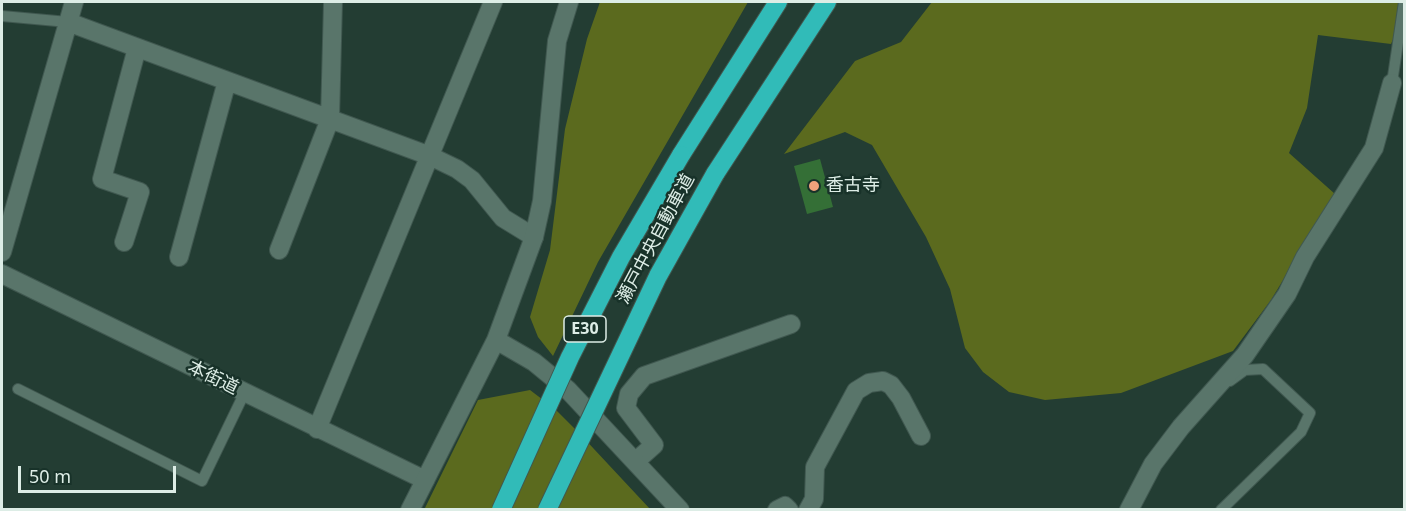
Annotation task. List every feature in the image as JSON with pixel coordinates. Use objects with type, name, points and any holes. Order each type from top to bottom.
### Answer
[{"type":"highway","name":"瀬戸中央自動車道","points":[[501,510],[570,357],[621,257],[681,155],[778,2]]},
{"type":"highway","name":"瀬戸中央自動車道","points":[[547,510],[658,276],[715,174],[827,2]]},
{"type":"street","points":[[2,252],[74,2]]},
{"type":"street","points":[[279,250],[330,119],[333,2]]},
{"type":"street","points":[[317,429],[493,2]]},
{"type":"street","points":[[410,510],[496,340],[534,237],[542,201],[557,41],[569,2]]},
{"type":"street","points":[[68,22],[430,156],[472,180],[503,218],[534,237]]},
{"type":"street","points":[[124,242],[140,192],[102,179],[137,48]]},
{"type":"street","points":[[179,257],[227,81]]},
{"type":"street","points":[[1129,510],[1153,464],[1245,355],[1287,294],[1305,257],[1374,148],[1392,82]]},
{"type":"street","name":"本街道","points":[[2,274],[244,394],[425,480]]},
{"type":"street","points":[[636,461],[654,445],[626,408],[628,394],[644,376],[791,324]]},
{"type":"street","points":[[496,340],[534,363],[568,390],[680,510]]},
{"type":"street","points":[[808,510],[814,499],[815,467],[856,391],[869,383],[883,381],[891,385],[921,436]]},
{"type":"street","points":[[777,510],[785,506],[789,510]]},
{"type":"lane","points":[[1392,82],[1404,2]]},
{"type":"lane","points":[[2,16],[68,22]]},
{"type":"lane","points":[[1209,395],[1245,370],[1263,369],[1310,413],[1301,432],[1221,510]]},
{"type":"lane","points":[[18,389],[202,481],[244,394]]},
{"type":"green space","points":[[600,2],[748,2],[598,262],[553,356],[538,337],[530,317],[550,250],[565,129],[587,39]]},
{"type":"green space","points":[[932,2],[1404,2],[1404,15],[1391,44],[1318,35],[1307,108],[1289,153],[1335,194],[1271,300],[1233,351],[1121,393],[1045,400],[1009,392],[983,372],[965,348],[950,289],[926,237],[872,145],[845,132],[784,154],[855,61],[901,42]]},
{"type":"green space","points":[[530,390],[555,409],[650,509],[424,510],[478,400]]},
{"type":"building","name":"香古寺","points":[[820,159],[833,207],[807,214],[794,166]]},
{"type":"place","name":"香古寺","points":[[814,186]]}]
